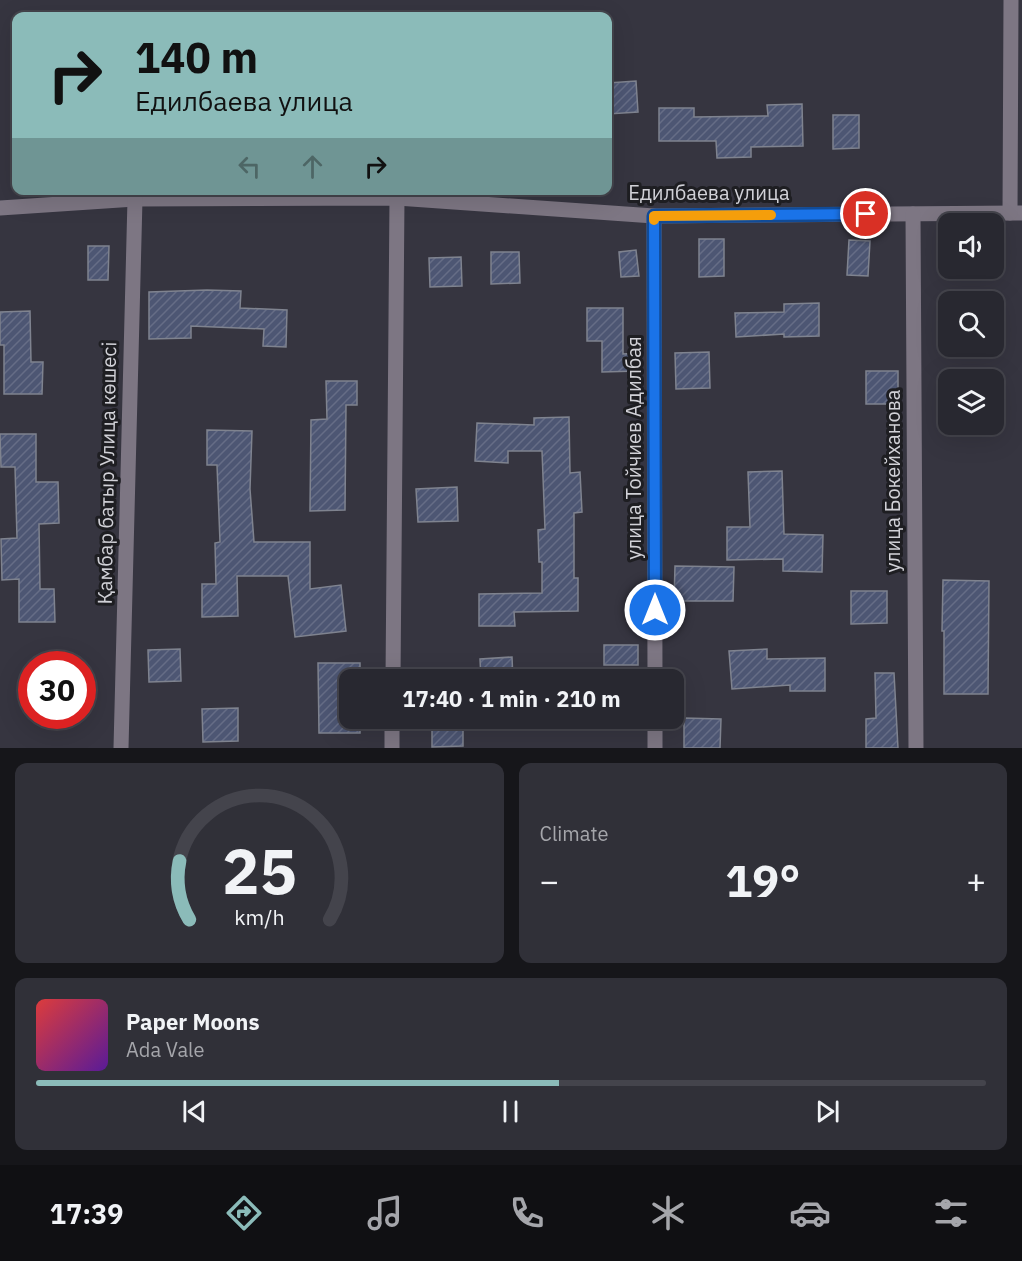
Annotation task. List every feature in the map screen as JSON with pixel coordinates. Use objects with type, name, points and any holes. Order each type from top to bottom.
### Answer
[{"type":"street","points":[[1011,0],[1016,213]]},
{"type":"street","points":[[393,669],[397,198]]},
{"type":"street","name":"Едилбаева улица","points":[[0,208],[135,199],[397,198],[654,216],[1016,213]]},
{"type":"street","name":"Қамбар батыр Улица көшесі","points":[[121,748],[135,199]]},
{"type":"street","name":"улица Бокейханова","points":[[912,214],[915,748]]},
{"type":"street","name":"улица Тойчиев Адилбая","points":[[654,216],[655,669]]},
{"type":"street","points":[[392,729],[392,748]]},
{"type":"street","points":[[655,729],[655,748]]},
{"type":"building","points":[[636,81],[638,112],[612,114],[612,83]]},
{"type":"building","points":[[802,104],[803,146],[751,147],[751,157],[717,158],[716,141],[659,141],[659,108],[694,108],[694,117],[768,116],[767,105]]},
{"type":"building","points":[[833,115],[859,115],[859,148],[833,149]]},
{"type":"building","points":[[699,239],[724,239],[724,276],[699,277]]},
{"type":"building","points":[[849,240],[870,241],[868,276],[847,275]]},
{"type":"building","points":[[88,246],[109,246],[108,280],[88,280]]},
{"type":"building","points":[[636,250],[639,276],[621,277],[619,252]]},
{"type":"building","points":[[491,252],[519,252],[520,283],[491,284]]},
{"type":"building","points":[[461,257],[462,286],[430,287],[429,258]]},
{"type":"building","points":[[241,291],[240,308],[287,310],[286,347],[263,346],[264,329],[191,326],[191,338],[149,339],[149,292]]},
{"type":"building","points":[[819,303],[819,336],[784,337],[784,334],[736,337],[735,313],[784,312],[784,304]]},
{"type":"building","points":[[587,308],[623,308],[623,354],[638,353],[638,371],[602,372],[602,341],[587,341]]},
{"type":"building","points":[[30,311],[31,362],[43,362],[42,394],[4,394],[4,345],[0,345],[0,312]]},
{"type":"building","points":[[709,352],[710,388],[676,389],[675,353]]},
{"type":"building","points":[[866,371],[898,371],[898,404],[866,404]]},
{"type":"building","points":[[326,381],[357,381],[357,405],[346,405],[345,510],[310,511],[311,420],[327,419]]},
{"type":"building","points":[[569,417],[570,473],[580,472],[582,512],[574,513],[574,578],[578,578],[578,611],[514,612],[515,626],[479,626],[479,594],[542,593],[542,562],[539,562],[538,530],[545,529],[542,451],[508,451],[508,463],[475,461],[477,423],[534,425],[534,418]]},
{"type":"building","points":[[207,430],[252,431],[250,489],[254,542],[310,542],[310,589],[341,585],[346,631],[295,637],[288,576],[237,576],[238,616],[202,617],[202,584],[216,584],[215,543],[220,542],[217,465],[207,465]]},
{"type":"building","points":[[0,434],[36,434],[36,482],[58,482],[59,523],[39,524],[40,589],[54,589],[55,622],[19,622],[19,579],[2,580],[1,539],[17,538],[15,467],[1,467]]},
{"type":"building","points":[[782,471],[784,534],[823,535],[822,572],[783,571],[783,559],[727,560],[727,527],[750,527],[748,472]]},
{"type":"building","points":[[457,487],[458,521],[418,522],[416,489]]},
{"type":"building","points":[[675,566],[734,567],[733,601],[674,601]]},
{"type":"building","points":[[943,580],[989,581],[988,694],[944,694]]},
{"type":"building","points":[[851,591],[887,591],[887,623],[851,624]]},
{"type":"building","points":[[604,645],[638,645],[638,665],[604,665]]},
{"type":"building","points":[[180,649],[181,681],[149,682],[148,650]]},
{"type":"building","points":[[767,649],[767,659],[825,658],[825,691],[790,691],[790,685],[732,689],[729,651]]},
{"type":"building","points":[[512,657],[513,669],[480,669],[480,659]]},
{"type":"building","points":[[318,663],[360,663],[360,669],[339,669],[339,729],[360,729],[360,733],[319,733]]},
{"type":"building","points":[[875,673],[894,673],[898,748],[866,748],[866,719],[876,718]]},
{"type":"building","points":[[238,708],[238,741],[203,742],[202,709]]},
{"type":"building","points":[[684,718],[721,719],[720,748],[684,748]]},
{"type":"building","points":[[432,729],[463,729],[463,746],[432,747]]},
{"type":"slow traffic","points":[[654,220],[654,216],[771,215]]},
{"type":"route","points":[[655,610],[654,216],[866,214]]}]
